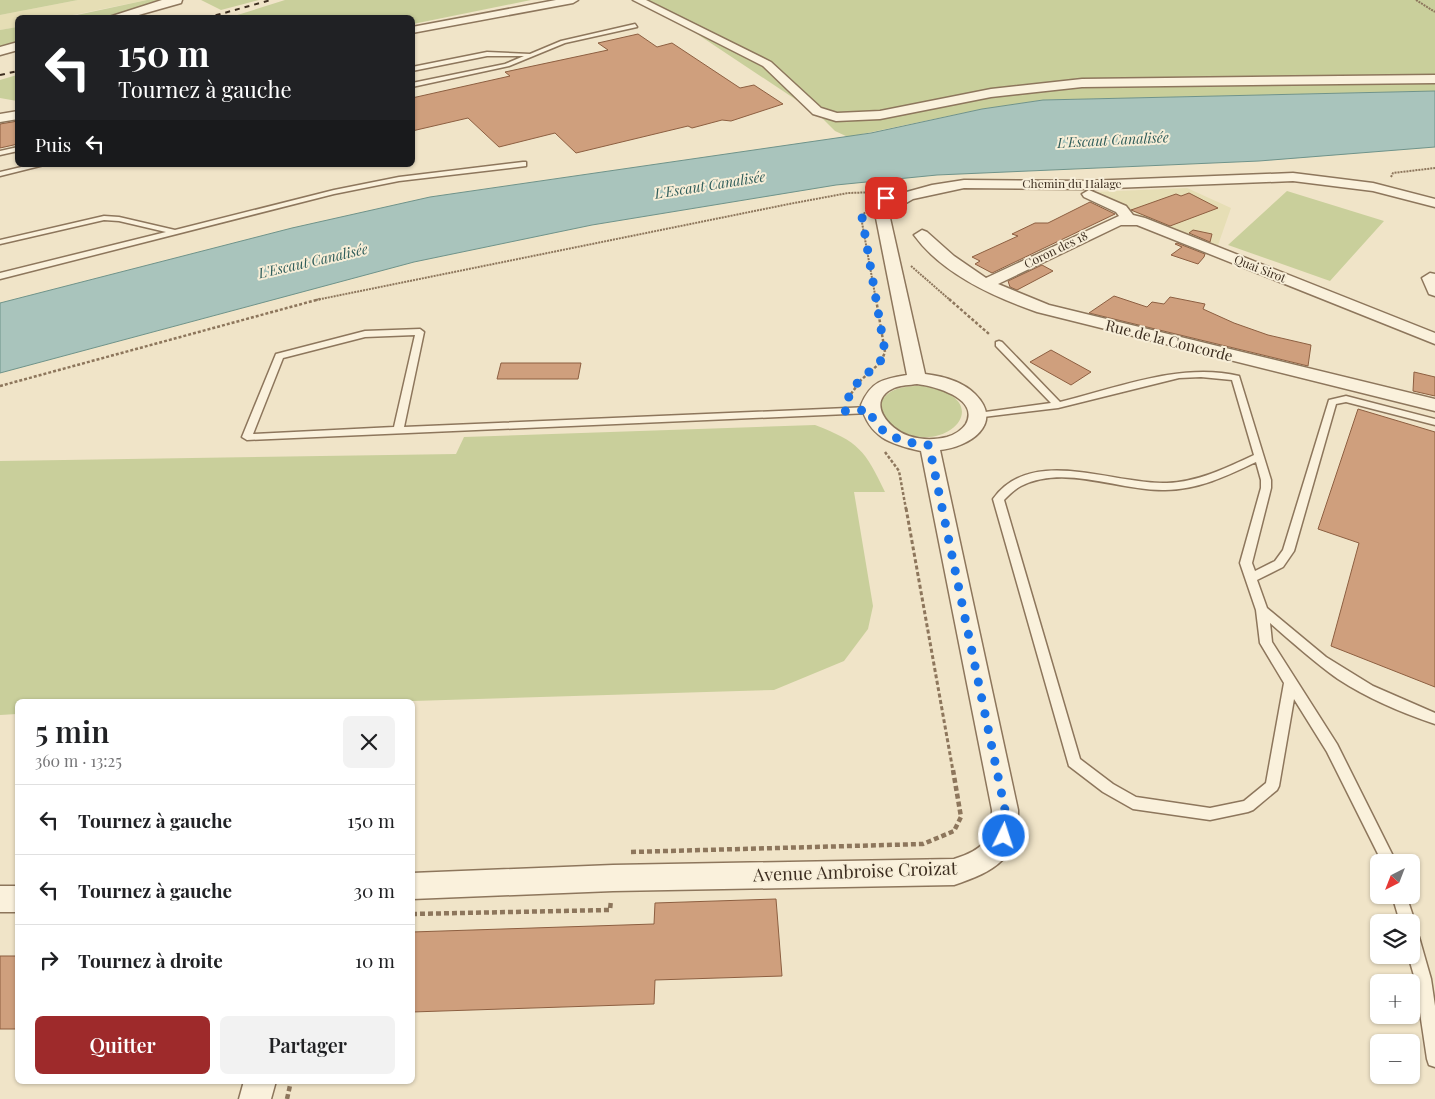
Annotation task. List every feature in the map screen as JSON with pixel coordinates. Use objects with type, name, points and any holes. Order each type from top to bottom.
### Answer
[{"type":"street","points":[[123,15],[176,0]]},
{"type":"street","points":[[415,29],[573,0]]},
{"type":"street","points":[[638,0],[767,64],[780,74],[817,111],[836,117],[880,115],[991,93],[1082,83],[1435,79]]},
{"type":"street","points":[[0,51],[15,47]]},
{"type":"street","points":[[0,118],[15,116]]},
{"type":"street","name":"Chemin du Halage","points":[[917,379],[889,253],[883,214],[888,207],[901,199],[923,191],[964,184],[1087,185],[1282,177],[1331,180],[1386,189],[1435,203]]},
{"type":"street","name":"Quai Sirot","points":[[1089,194],[1121,210],[1128,219],[1140,222],[1435,339]]},
{"type":"street","name":"Coron des 18","points":[[985,284],[1117,221],[1128,219]]},
{"type":"street","name":"Rue de la Concorde","points":[[922,235],[947,259],[985,284],[1029,304],[1068,316],[1435,405]]},
{"type":"street","points":[[917,379],[939,382],[959,390],[972,402],[978,416],[974,428],[967,435],[950,443],[929,445],[906,441],[886,432],[873,419],[870,410],[872,396],[880,389],[896,382],[917,379]]},
{"type":"street","name":"Avenue Ambroise Croizat","points":[[415,886],[613,878],[954,872],[980,863],[998,846],[1004,836],[1005,810],[929,445]]},
{"type":"street","points":[[0,899],[15,898]]},
{"type":"street","points":[[255,1099],[259,1084]]},
{"type":"lane","points":[[415,84],[507,65],[563,42],[635,26]]},
{"type":"lane","points":[[415,68],[486,54],[533,54]]},
{"type":"lane","points":[[0,153],[15,150]]},
{"type":"lane","points":[[0,276],[353,188],[419,177],[524,164]]},
{"type":"lane","points":[[0,174],[31,167]]},
{"type":"lane","points":[[0,242],[104,218],[119,219],[174,232]]},
{"type":"lane","points":[[398,430],[420,332],[364,334],[279,356],[247,437],[870,410]]},
{"type":"lane","points":[[999,344],[1058,405]]},
{"type":"lane","points":[[978,416],[1058,405],[1180,375],[1201,374],[1236,378],[1260,456],[1266,488],[1246,563],[1262,610],[1266,643],[1322,731],[1348,778],[1385,854]]},
{"type":"lane","points":[[1251,578],[1279,564],[1288,551],[1332,402],[1346,399],[1435,422]]},
{"type":"lane","points":[[1260,456],[1201,483],[1166,487],[1140,486],[1058,473],[1023,479],[1008,488],[998,499],[1074,762],[1108,788],[1133,803],[1210,814],[1248,806],[1272,786],[1291,682]]},
{"type":"lane","points":[[1262,610],[1339,672],[1373,692],[1435,719]]},
{"type":"lane","points":[[1419,964],[1423,979],[1435,1059]]},
{"type":"path","points":[[1416,0],[1435,12]]},
{"type":"path","points":[[1386,189],[1393,173],[1435,168]]},
{"type":"path","points":[[0,386],[335,295],[848,193],[883,192],[901,199]]},
{"type":"path","points":[[844,411],[847,399],[861,380],[881,362],[885,352],[862,217],[866,210],[886,198],[901,199]]},
{"type":"path","points":[[889,253],[917,270],[999,344]]},
{"type":"path","points":[[415,914],[610,910],[616,852],[923,844],[954,832],[961,817],[899,471],[878,446]]},
{"type":"path","points":[[287,1099],[290,1084]]},
{"type":"shaded area","points":[[78,0],[147,0],[73,15],[15,15],[15,27],[0,30],[0,15]]},
{"type":"shaded area","points":[[1187,188],[1231,208],[1217,248],[1155,223],[1095,192]]},
{"type":"green space","points":[[0,0],[78,0],[0,15]]},
{"type":"green space","points":[[147,0],[166,0],[111,15],[77,15]]},
{"type":"green space","points":[[201,0],[259,0],[221,10]]},
{"type":"green space","points":[[285,0],[531,0],[415,24],[415,15],[237,15]]},
{"type":"green space","points":[[646,0],[1435,0],[1435,91],[1043,100],[982,109],[848,137],[835,131],[819,115]]},
{"type":"green space","points":[[15,27],[15,44],[0,48],[0,30]]},
{"type":"green space","points":[[15,76],[15,101],[0,98],[0,80]]},
{"type":"green space","points":[[1287,191],[1384,221],[1330,281],[1228,245]]},
{"type":"green space","points":[[921,386],[945,392],[959,402],[962,413],[957,424],[946,432],[931,437],[912,436],[893,427],[882,414],[880,404],[887,394],[903,387]]},
{"type":"green space","points":[[815,425],[830,431],[859,449],[872,466],[885,492],[854,492],[873,606],[868,629],[844,661],[774,690],[415,701],[415,699],[15,699],[15,714],[0,715],[0,461],[456,454],[464,437]]},
{"type":"water","name":"L'Escaut Canalisée","points":[[1435,91],[1435,147],[1259,161],[937,175],[836,185],[592,225],[414,262],[0,373],[0,303],[292,228],[430,197],[871,133],[982,109],[1043,100]]},
{"type":"building","points":[[638,34],[657,47],[672,43],[740,88],[754,85],[783,104],[731,121],[722,120],[692,128],[688,126],[576,153],[555,133],[499,147],[468,118],[415,130],[415,97],[510,76],[505,72],[608,50],[598,43]]},
{"type":"building","points":[[15,122],[15,145],[0,148],[0,124]]},
{"type":"building","points":[[1189,193],[1218,208],[1170,226],[1131,210],[1176,194],[1181,196]]},
{"type":"building","points":[[1090,202],[1115,214],[992,273],[975,264],[980,261],[972,257],[1018,236],[1012,234],[1035,223],[1048,223]]},
{"type":"building","points":[[1193,230],[1212,234],[1210,242],[1189,233]]},
{"type":"building","points":[[1177,243],[1205,254],[1204,257],[1198,264],[1171,255],[1182,247],[1175,244]]},
{"type":"building","points":[[1042,265],[1053,271],[1017,290],[1010,287],[1008,281]]},
{"type":"building","points":[[1114,296],[1147,307],[1152,302],[1164,304],[1170,297],[1205,304],[1203,309],[1234,323],[1268,335],[1311,345],[1308,366],[1089,313]]},
{"type":"building","points":[[1051,350],[1091,372],[1071,385],[1030,362]]},
{"type":"building","points":[[501,363],[581,363],[578,379],[497,379]]},
{"type":"building","points":[[1414,372],[1435,377],[1435,396],[1413,391]]},
{"type":"building","points":[[1358,409],[1435,432],[1435,687],[1331,646],[1359,543],[1318,529]]},
{"type":"building","points":[[776,899],[782,976],[655,980],[654,1004],[415,1012],[415,932],[654,924],[655,903]]},
{"type":"building","points":[[0,956],[15,956],[15,1029],[0,1029]]},
{"type":"railway","points":[[217,15],[271,0]]},
{"type":"railway","points":[[0,75],[15,72]]},
{"type":"route","points":[[886,198],[866,210],[862,217],[885,352],[881,362],[861,380],[847,399],[844,411],[870,410],[873,419],[886,432],[898,439],[929,445],[1005,810],[1004,836]]}]
